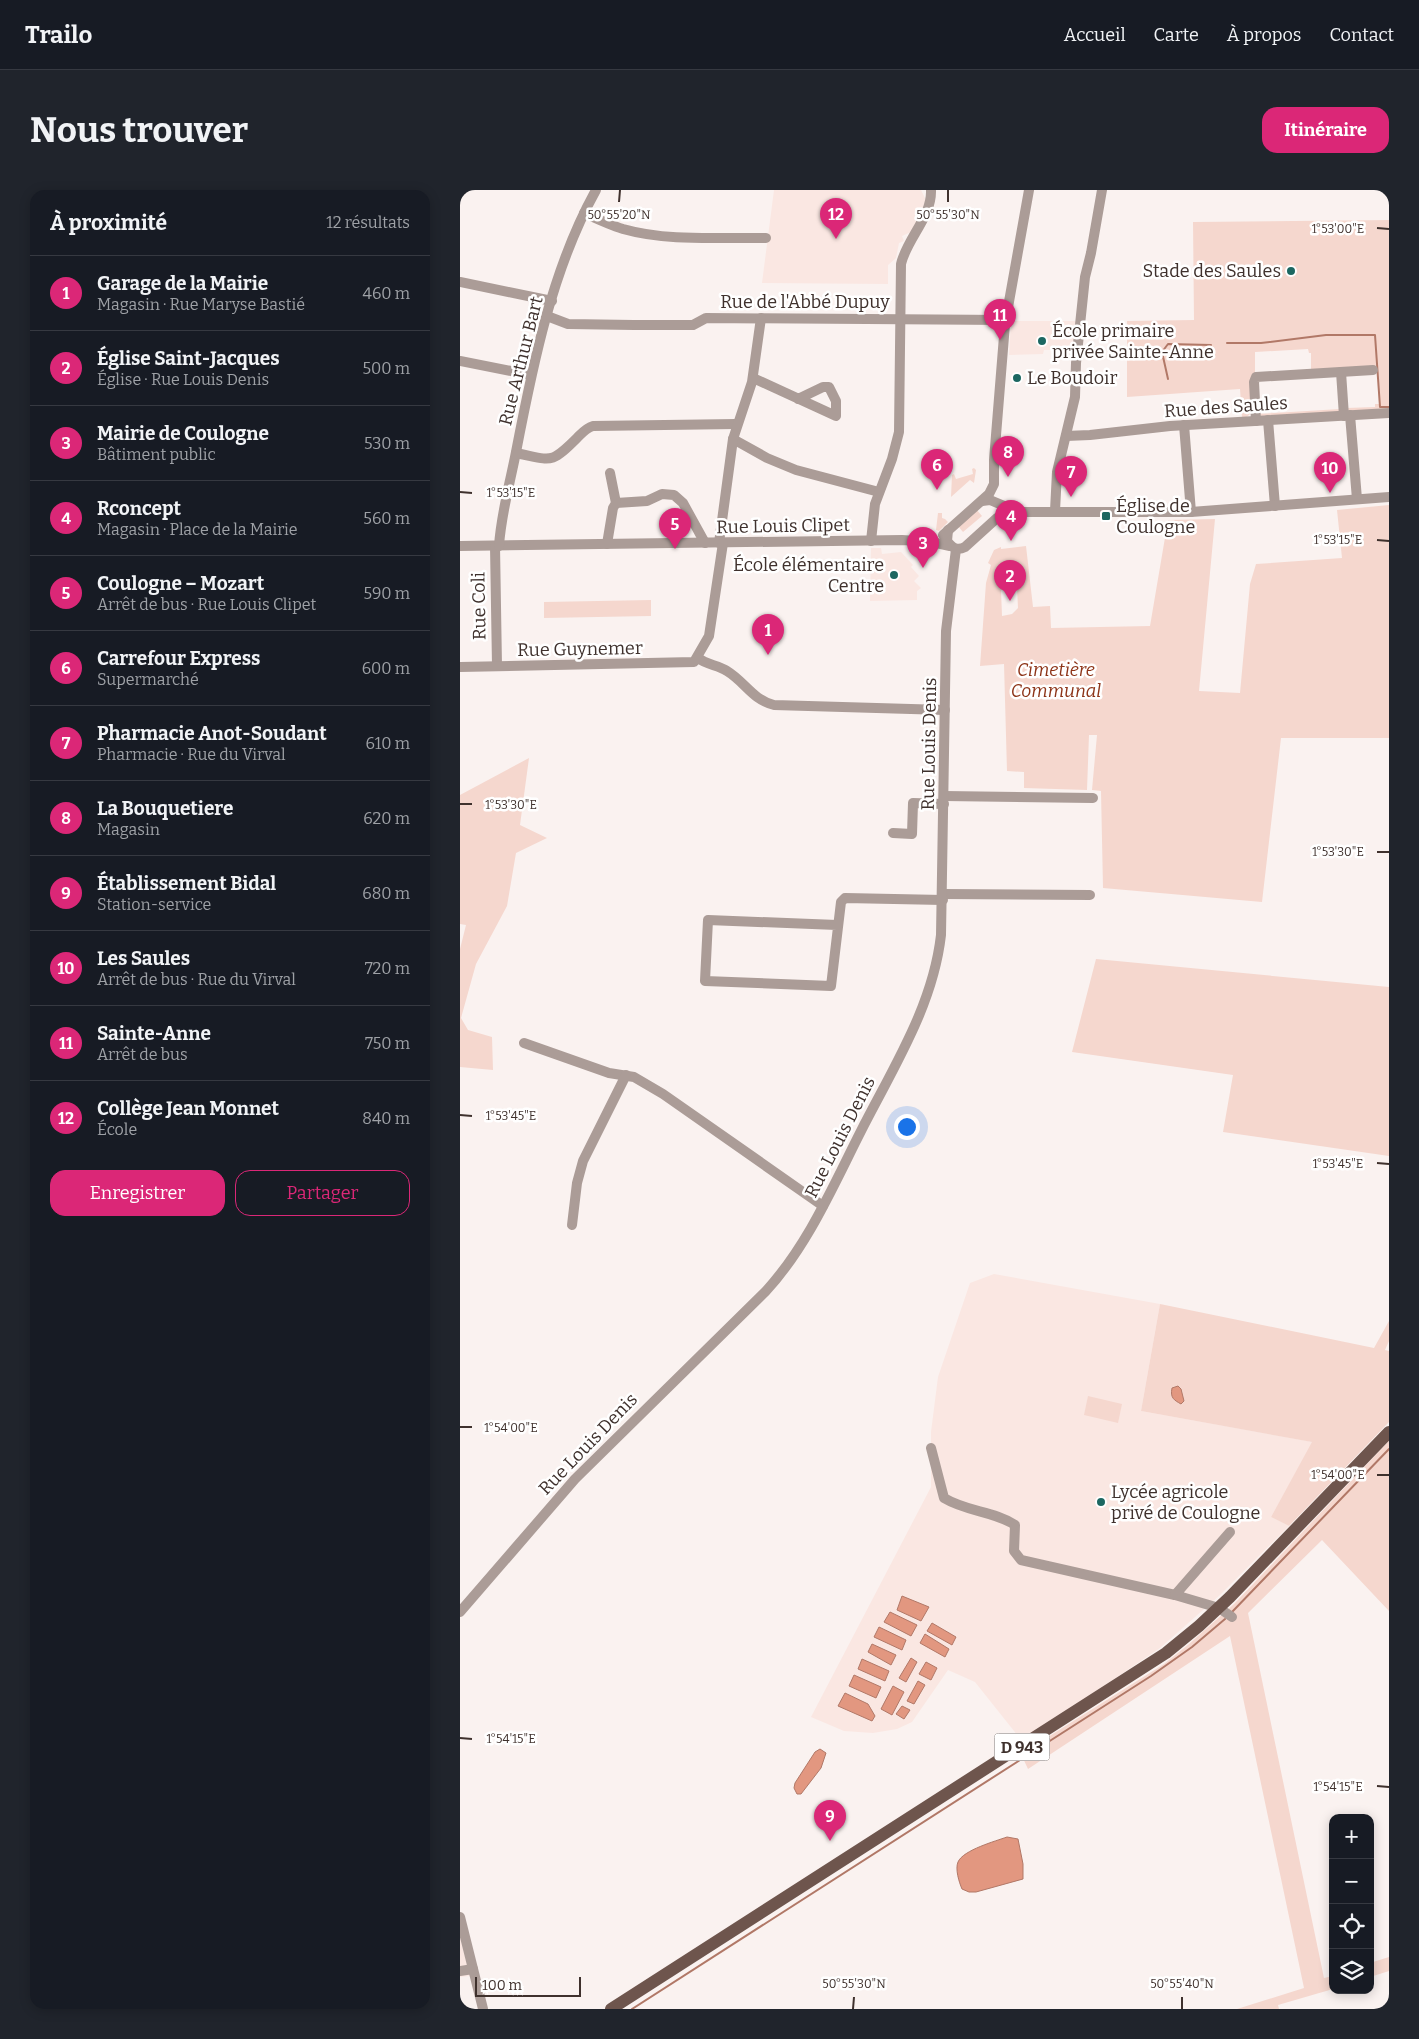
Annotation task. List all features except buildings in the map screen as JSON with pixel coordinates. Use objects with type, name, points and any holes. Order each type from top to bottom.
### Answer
[{"type":"main road","name":"D 943","points":[[611,2009],[1148,1666],[1185,1638],[1219,1608],[1389,1432]]},
{"type":"street","name":"Rue Arthur Bart","points":[[497,546],[531,375],[547,316],[584,213],[596,190]]},
{"type":"street","points":[[871,541],[874,511],[879,492],[893,458],[899,432],[900,272],[903,257],[927,212],[932,190]]},
{"type":"street","name":"Rue Louis Clipet","points":[[926,541],[939,538],[982,501],[991,491],[995,481],[994,460],[1006,320],[1029,190]]},
{"type":"street","points":[[1055,511],[1057,472],[1075,397],[1076,362],[1085,277],[1102,190]]},
{"type":"street","points":[[584,213],[622,229],[649,234],[766,238]]},
{"type":"street","points":[[460,282],[552,301]]},
{"type":"street","name":"Rue de l'Abbé Dupuy","points":[[547,316],[562,323],[643,325],[693,325],[706,318],[1006,320]]},
{"type":"street","points":[[761,318],[753,378],[736,424],[733,439],[709,636],[698,658],[727,671],[753,695],[774,705],[945,710]]},
{"type":"street","points":[[460,361],[531,375]]},
{"type":"street","points":[[1256,421],[1254,382],[1256,377],[1374,370]]},
{"type":"street","points":[[1341,372],[1357,500]]},
{"type":"street","points":[[753,378],[798,399]]},
{"type":"street","name":"Rue des Saules","points":[[1066,436],[1184,425],[1389,413]]},
{"type":"street","points":[[1268,420],[1274,506]]},
{"type":"street","points":[[516,453],[547,459],[554,458],[560,455],[586,428],[593,426],[736,424]]},
{"type":"street","points":[[1184,425],[1191,512]]},
{"type":"street","points":[[733,439],[768,458],[796,470],[879,492]]},
{"type":"street","points":[[607,544],[613,508],[616,503],[610,473]]},
{"type":"street","points":[[616,503],[647,501],[662,494],[674,496],[683,504],[705,543]]},
{"type":"street","points":[[953,547],[965,547],[1005,513],[1020,511],[1191,512],[1389,497]]},
{"type":"street","points":[[982,501],[988,499],[1006,508],[1020,511]]},
{"type":"street","points":[[995,502],[999,511],[998,518]]},
{"type":"street","name":"Rue Louis Denis","points":[[460,1612],[575,1479],[777,1279],[798,1251],[823,1206],[923,1009],[939,953],[943,897],[946,631],[953,547],[946,539],[948,530]]},
{"type":"street","name":"Rue Louis Clipet","points":[[460,546],[926,541],[953,547]]},
{"type":"street","name":"Rue Coli","points":[[497,546],[497,666]]},
{"type":"street","name":"Rue Guynemer","points":[[460,667],[686,664],[694,662],[698,658]]},
{"type":"street","points":[[893,833],[912,834],[913,803],[944,800],[1093,798]]},
{"type":"street","points":[[837,925],[708,920],[704,981],[831,986],[837,925],[841,902],[845,898],[1090,895]]},
{"type":"street","points":[[524,1043],[609,1073],[638,1079],[663,1094],[823,1206]]},
{"type":"street","points":[[572,1225],[577,1183],[583,1161],[626,1076]]},
{"type":"street","points":[[931,1448],[944,1498],[969,1510],[1004,1518],[1015,1525],[1014,1551],[1021,1560],[1175,1595],[1219,1608],[1232,1617]]},
{"type":"street","points":[[1175,1595],[1230,1532]]},
{"type":"street","points":[[460,1917],[482,2009]]},
{"type":"street","points":[[460,1971],[473,1969]]},
{"type":"shaded area","points":[[774,190],[921,190],[926,200],[911,232],[902,236],[904,241],[899,243],[896,258],[888,265],[888,284],[762,283]]},
{"type":"shaded area","name":"École primaire privée Sainte-Anne","points":[[1011,321],[1078,321],[1074,350],[1044,350],[1043,354],[1009,355]]},
{"type":"shaded area","name":"École élémentaire Centre","points":[[871,548],[881,548],[882,554],[901,552],[913,565],[911,567],[919,576],[914,581],[921,588],[917,591],[917,600],[870,601]]},
{"type":"shaded area","name":"Lycée agricole privé de Coulogne","points":[[994,1274],[1160,1304],[1141,1411],[1313,1442],[1271,1517],[1289,1526],[1220,1595],[1160,1648],[1022,1741],[975,1682],[948,1670],[912,1722],[897,1729],[873,1733],[844,1731],[811,1717],[931,1487],[931,1432],[938,1377],[970,1283]]},
{"type":"shaded area","points":[[1178,1386],[1181,1389],[1184,1401],[1181,1404],[1172,1396],[1172,1388]]},
{"type":"shaded area","points":[[902,1596],[929,1607],[921,1621],[897,1610]]},
{"type":"shaded area","points":[[890,1612],[917,1625],[911,1636],[884,1622]]},
{"type":"shaded area","points":[[932,1623],[956,1637],[952,1645],[927,1631]]},
{"type":"shaded area","points":[[879,1627],[906,1640],[902,1650],[874,1637]]},
{"type":"shaded area","points":[[925,1634],[949,1649],[945,1657],[920,1643]]},
{"type":"shaded area","points":[[872,1644],[896,1655],[891,1665],[868,1652]]},
{"type":"shaded area","points":[[911,1658],[917,1662],[906,1682],[899,1678]]},
{"type":"shaded area","points":[[862,1659],[889,1671],[885,1681],[858,1669]]},
{"type":"shaded area","points":[[926,1662],[937,1668],[931,1680],[919,1674]]},
{"type":"shaded area","points":[[854,1675],[881,1687],[876,1698],[849,1686]]},
{"type":"shaded area","points":[[918,1681],[925,1685],[914,1704],[907,1701]]},
{"type":"shaded area","points":[[893,1686],[904,1692],[892,1715],[881,1709]]},
{"type":"shaded area","points":[[845,1693],[868,1704],[875,1716],[872,1721],[838,1706]]},
{"type":"shaded area","points":[[902,1706],[910,1710],[904,1719],[896,1714]]},
{"type":"shaded area","points":[[820,1749],[826,1753],[821,1768],[801,1794],[797,1794],[794,1788],[795,1783],[815,1752]]},
{"type":"shaded area","points":[[1007,1837],[1018,1839],[1023,1864],[1023,1879],[976,1892],[962,1889],[957,1868],[961,1858],[980,1846]]},
{"type":"shaded area","points":[[460,1937],[470,1976],[460,1977]]},
{"type":"green space","points":[[1389,220],[1389,410],[1351,412],[1346,408],[1375,407],[1375,404],[1379,404],[1378,373],[1311,370],[1311,353],[1309,353],[1308,349],[1255,352],[1251,413],[1247,417],[1242,417],[1240,389],[1127,397],[1127,321],[1194,320],[1193,222]]},
{"type":"green space","points":[[1340,409],[1338,412],[1261,416],[1258,414]]},
{"type":"green space","points":[[972,469],[976,470],[974,483],[970,480],[951,497],[952,475],[954,474],[956,479],[973,474]]},
{"type":"green space","name":"Cimetière Communal","points":[[1389,505],[1389,738],[1281,738],[1262,902],[1103,888],[1101,791],[1092,790],[1097,735],[1089,735],[1087,790],[1024,788],[1024,772],[1007,771],[1004,664],[980,666],[986,583],[991,565],[988,563],[994,550],[1001,547],[1001,549],[1026,546],[1033,607],[1050,606],[1051,628],[1150,626],[1168,520],[1215,519],[1199,691],[1240,693],[1250,584],[1256,564],[1342,558],[1337,510]],"holes":[[[1010,585],[1011,588],[1017,588],[1018,608],[1012,614],[1002,616],[1001,590]]]},
{"type":"green space","points":[[976,509],[982,516],[963,532],[958,526]]},
{"type":"green space","points":[[938,513],[942,513],[942,518],[948,522],[939,531],[936,530]]},
{"type":"green space","points":[[651,600],[651,616],[544,618],[544,602]]},
{"type":"green space","points":[[529,758],[520,825],[547,838],[516,853],[507,906],[476,964],[461,1018],[468,1030],[492,1037],[493,1070],[460,1067],[460,949],[466,925],[460,924],[460,795]]},
{"type":"green space","points":[[1096,959],[1389,987],[1389,1156],[1223,1132],[1233,1075],[1072,1052]]},
{"type":"green space","points":[[1160,1304],[1374,1348],[1389,1321],[1389,1341],[1385,1350],[1389,1351],[1389,1422],[1289,1526],[1271,1517],[1312,1442],[1141,1411]]},
{"type":"green space","points":[[1088,1396],[1122,1404],[1118,1423],[1084,1415]]},
{"type":"green space","points":[[1389,1441],[1389,1611],[1322,1540],[1248,1613],[1324,1978],[1329,1977],[1329,1990],[1278,2005],[1279,2009],[1237,2009],[1304,1988],[1230,1636],[1028,1769],[1021,1754],[1164,1664],[1234,1604]]},
{"type":"green space","points":[[1389,1957],[1389,1971],[1374,1976],[1374,1962]]},
{"type":"waterway","points":[[1227,343],[1261,343],[1326,335],[1375,335],[1380,407],[1389,407]]},
{"type":"waterway","points":[[1168,379],[1162,352],[1168,344],[1211,345]]},
{"type":"waterway","points":[[1232,1612],[1389,1449]]},
{"type":"waterway","points":[[632,2009],[1151,1676],[1192,1647],[1225,1619]]},
{"type":"place","name":"Collège Jean Monnet","points":[[836,239]]},
{"type":"place","name":"Stade des Saules","points":[[1291,271]]},
{"type":"place","name":"Sainte-Anne","points":[[1000,340]]},
{"type":"place","name":"École primaire privée Sainte-Anne","points":[[1042,341]]},
{"type":"place","name":"Le Boudoir","points":[[1017,378]]},
{"type":"place","name":"La Bouquetiere","points":[[1008,477]]},
{"type":"place","name":"Carrefour Express","points":[[937,490]]},
{"type":"place","name":"Les Saules","points":[[1330,493]]},
{"type":"place","name":"Pharmacie Anot-Soudant","points":[[1071,497]]},
{"type":"place","name":"Église de Coulogne","points":[[1106,516]]},
{"type":"place","name":"Rconcept","points":[[1011,541]]},
{"type":"place","name":"Coulogne – Mozart","points":[[675,549]]},
{"type":"place","name":"Mairie de Coulogne","points":[[923,568]]},
{"type":"place","name":"École élémentaire Centre","points":[[894,575]]},
{"type":"place","name":"Église Saint-Jacques","points":[[1010,601]]},
{"type":"place","name":"Garage de la Mairie","points":[[768,655]]},
{"type":"place","name":"Lycée agricole privé de Coulogne","points":[[1101,1502]]},
{"type":"place","name":"Établissement Bidal","points":[[830,1841]]}]
